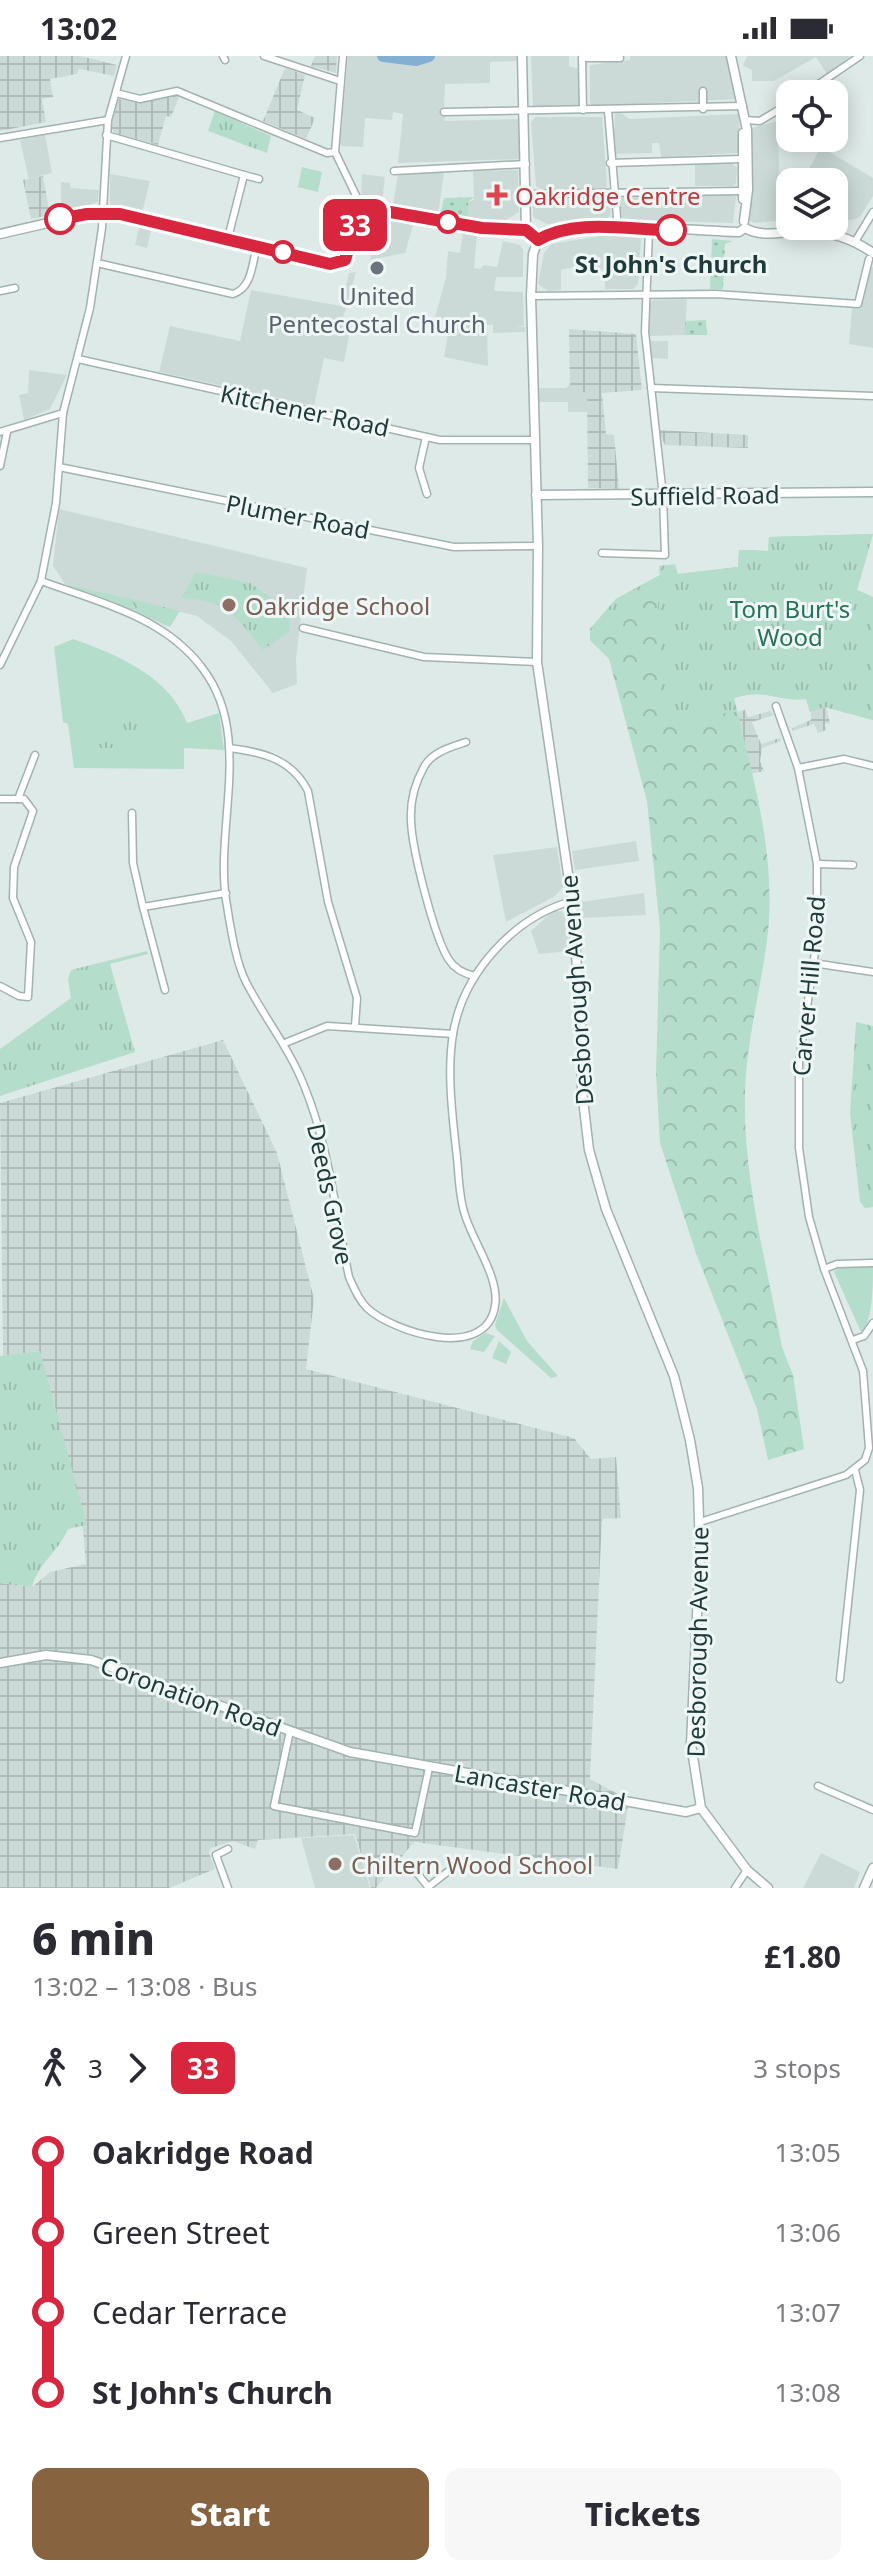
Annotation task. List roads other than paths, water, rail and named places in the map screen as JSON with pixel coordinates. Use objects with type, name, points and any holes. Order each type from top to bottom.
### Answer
[{"type":"street","points":[[0,665],[41,581],[59,467],[63,413],[78,359],[97,263],[108,120],[126,56]]},
{"type":"street","points":[[264,56],[340,81]]},
{"type":"street","points":[[343,56],[335,152],[364,212]]},
{"type":"street","points":[[522,56],[527,164],[526,230]]},
{"type":"street","points":[[0,234],[103,213],[120,214],[338,264],[349,254],[354,226],[364,212],[388,210],[482,228],[526,230],[538,240],[548,234],[590,227],[739,232],[745,224],[749,159],[734,56]]},
{"type":"street","points":[[825,80],[860,56]]},
{"type":"street","points":[[583,110],[582,58],[620,58]]},
{"type":"street","points":[[116,93],[148,99],[168,90],[177,91],[327,153],[335,152]]},
{"type":"street","points":[[703,91],[703,109]]},
{"type":"street","points":[[444,112],[525,113],[743,106]]},
{"type":"street","points":[[608,111],[618,229]]},
{"type":"street","points":[[745,120],[760,121],[776,111]]},
{"type":"street","points":[[0,138],[108,120]]},
{"type":"street","points":[[531,296],[766,296],[858,304],[871,256],[856,240],[808,231],[754,233],[745,224],[742,159],[745,120]]},
{"type":"street","points":[[106,135],[259,179]]},
{"type":"street","points":[[610,163],[742,159]]},
{"type":"street","points":[[394,171],[527,164]]},
{"type":"street","points":[[228,238],[244,175]]},
{"type":"street","points":[[527,194],[742,191]]},
{"type":"street","points":[[856,240],[873,212]]},
{"type":"street","points":[[602,553],[665,555],[663,496],[645,294],[649,230]]},
{"type":"street","name":"Desborough Avenue","points":[[538,240],[533,254],[531,296],[538,546],[537,662],[572,901],[581,1022],[582,1091],[589,1150],[606,1209],[674,1376],[690,1440],[700,1522],[691,1722],[701,1808],[747,1870],[768,1888]]},
{"type":"street","points":[[97,263],[233,294],[243,290],[247,284],[257,246]]},
{"type":"street","points":[[0,291],[15,288]]},
{"type":"street","name":"Kitchener Road","points":[[78,359],[426,437],[534,440]]},
{"type":"street","points":[[651,388],[873,396]]},
{"type":"street","points":[[0,466],[3,432],[63,413]]},
{"type":"street","points":[[426,437],[419,468],[427,494]]},
{"type":"street","name":"Plumer Road","points":[[59,467],[454,547],[538,546]]},
{"type":"street","name":"Suffield Road","points":[[536,495],[873,492]]},
{"type":"street","name":"Deeds Grove","points":[[41,581],[140,617],[179,642],[205,670],[219,698],[229,731],[226,893],[245,980],[285,1043],[306,1091],[349,1277],[358,1297],[381,1318],[446,1340],[469,1338],[487,1327],[495,1309],[495,1293],[463,1213],[452,1118],[453,1034],[475,976],[506,937],[548,908],[572,901]]},
{"type":"street","points":[[303,628],[424,657],[470,662],[537,662]]},
{"type":"street","name":"Carver Hill Road","points":[[776,706],[798,768],[817,864],[819,908],[799,1063],[799,1148],[809,1217],[824,1269],[853,1340],[867,1398],[869,1448],[865,1460],[855,1470]]},
{"type":"street","points":[[466,742],[442,751],[425,764],[411,805],[411,824],[421,873],[449,960],[463,973],[475,976]]},
{"type":"street","points":[[229,748],[273,758],[301,777],[308,791],[328,902],[357,998],[355,1026]]},
{"type":"street","points":[[18,799],[35,755]]},
{"type":"street","points":[[798,768],[844,759],[873,766]]},
{"type":"street","points":[[0,799],[24,799],[33,811],[14,867],[13,898],[31,942],[28,997],[0,986]]},
{"type":"street","points":[[132,813],[133,863],[165,990]]},
{"type":"street","points":[[817,864],[853,865]]},
{"type":"street","points":[[143,907],[226,893]]},
{"type":"street","points":[[813,963],[873,972]]},
{"type":"street","points":[[285,1043],[327,1026],[453,1034]]},
{"type":"street","points":[[824,1269],[837,1264],[873,1263]]},
{"type":"street","points":[[853,1340],[864,1336],[873,1323]]},
{"type":"street","points":[[700,1522],[855,1470],[860,1490],[840,1679]]},
{"type":"street","name":"Coronation Road","points":[[0,1663],[46,1655],[91,1660],[290,1731],[378,1758]]},
{"type":"street","points":[[290,1731],[274,1806],[415,1833],[429,1768]]},
{"type":"street","name":"Lancaster Road","points":[[378,1758],[686,1812],[701,1808]]},
{"type":"street","points":[[818,1786],[873,1810]]},
{"type":"street","points":[[228,1849],[216,1855],[228,1888]]},
{"type":"street","points":[[417,1873],[429,1888],[455,1866]]},
{"type":"street","points":[[864,1888],[873,1868]]},
{"type":"street","points":[[735,1888],[747,1870]]},
{"type":"waterway","points":[[383,56],[416,60],[429,56]]},
{"type":"place","name":"Oakridge Centre","points":[[497,195]]},
{"type":"place","name":"St John's Church","points":[[671,230]]},
{"type":"place","name":"United Pentecostal Church","points":[[377,268]]},
{"type":"place","name":"Oakridge School","points":[[229,605]]},
{"type":"place","name":"Chiltern Wood School","points":[[335,1864]]},
{"type":"park label","name":"Tom Burt's Wood","points":[[790,622]]}]
